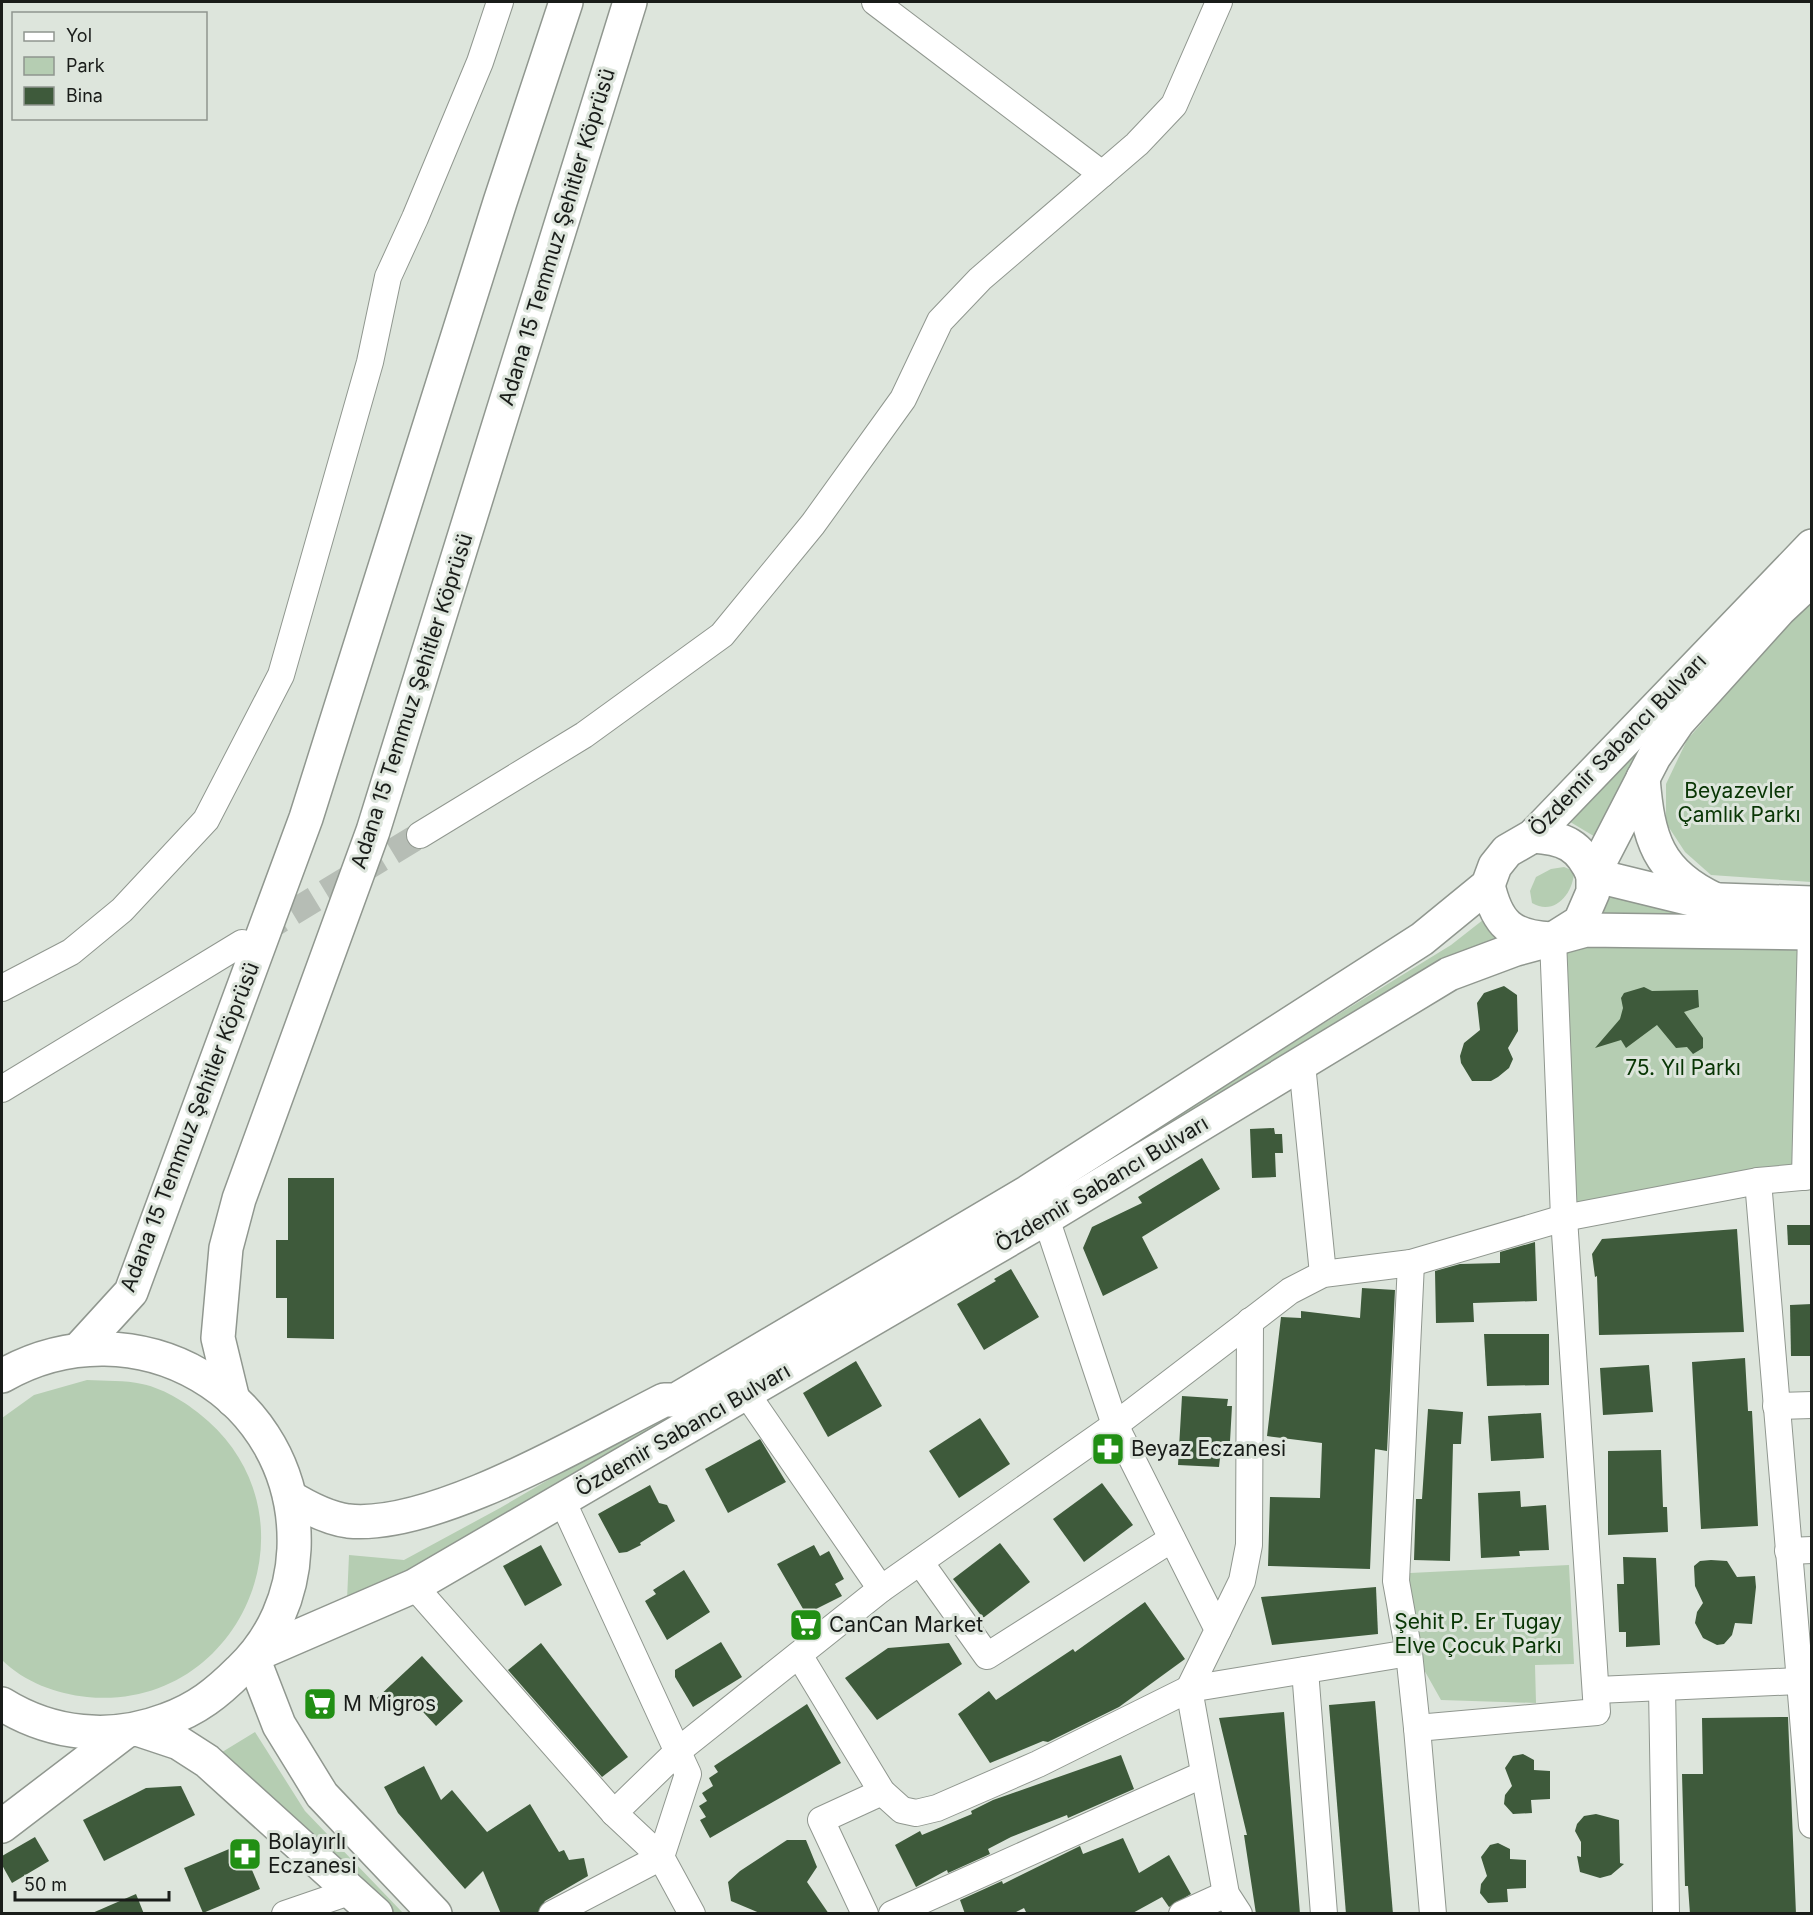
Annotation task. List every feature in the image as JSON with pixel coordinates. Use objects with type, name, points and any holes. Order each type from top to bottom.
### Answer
[{"type":"main road","name":"Adana 15 Temmuz Şehitler Köprüsü","points":[[79,1349],[131,1292],[302,829],[566,2]]},
{"type":"main road","name":"Adana 15 Temmuz Şehitler Köprüsü","points":[[233,1400],[218,1338],[226,1248],[239,1199],[382,805],[630,2]]},
{"type":"main road","name":"Özdemir Sabancı Bulvarı","points":[[290,1497],[310,1509],[348,1521],[382,1520],[422,1512],[512,1476],[664,1400],[675,1400],[1028,1192],[1422,939],[1488,885],[1495,866],[1507,851],[1533,836],[1812,546]]},
{"type":"main road","name":"Özdemir Sabancı Bulvarı","points":[[255,1656],[414,1586],[1046,1218],[1449,974],[1516,949],[1553,939],[1580,922],[1593,892],[1593,875],[1643,778],[1678,722],[1780,609],[1812,579]]},
{"type":"main road","points":[[1643,778],[1648,827],[1657,849],[1668,867],[1682,880],[1695,890],[1716,900]]},
{"type":"main road","points":[[1533,836],[1554,838],[1572,846],[1586,858],[1593,875],[1691,899],[1812,903]]},
{"type":"main road","points":[[1488,885],[1492,903],[1502,920],[1514,931],[1530,938],[1553,939],[1586,930],[1811,933]]},
{"type":"main road","points":[[2,1376],[46,1355],[79,1349],[124,1349],[159,1356],[183,1365],[214,1383],[233,1400],[254,1422],[272,1448],[284,1473],[290,1497],[294,1533],[290,1587],[275,1623],[255,1656],[212,1698],[187,1712],[132,1731],[2,1826]]},
{"type":"main road","points":[[255,1656],[279,1725],[322,1795],[435,1914]]},
{"type":"main road","points":[[2,1704],[38,1723],[65,1730],[132,1731],[179,1743],[207,1761],[376,1914]]},
{"type":"street","points":[[2,988],[71,952],[122,910],[206,820],[281,675],[370,362],[388,277],[416,219],[480,62],[500,2]]},
{"type":"street","points":[[876,2],[1102,174]]},
{"type":"street","points":[[420,835],[584,735],[722,635],[813,524],[903,399],[940,321],[980,279],[1137,144],[1174,105],[1219,2]]},
{"type":"street","points":[[614,1813],[679,1750],[881,1589],[1115,1425],[1290,1291],[1323,1274],[1411,1263],[1564,1218],[1758,1181],[1808,1176],[1811,933]]},
{"type":"street","points":[[1417,1728],[1597,1712],[1564,1218],[1553,939]]},
{"type":"street","points":[[2,1089],[242,943]]},
{"type":"street","points":[[1302,1064],[1323,1274]]},
{"type":"street","points":[[1758,1181],[1776,1406],[1800,1551],[1803,1646],[1798,1681],[1812,1825]]},
{"type":"street","points":[[1046,1218],[1115,1425],[1218,1630]]},
{"type":"street","points":[[1411,1263],[1396,1581],[1409,1653],[1433,1914]]},
{"type":"street","points":[[1182,1914],[1232,1904],[1202,1775],[1189,1689],[1242,1581],[1249,1545],[1250,1321]]},
{"type":"street","points":[[746,1393],[881,1589]]},
{"type":"street","points":[[1776,1406],[1812,1405]]},
{"type":"street","points":[[552,1914],[661,1857],[688,1774],[679,1750],[562,1500]]},
{"type":"street","points":[[920,1562],[987,1656],[1172,1539]]},
{"type":"street","points":[[414,1586],[614,1813],[661,1857],[692,1914]]},
{"type":"street","points":[[799,1655],[882,1792],[902,1810],[916,1813],[937,1808],[1038,1764],[1189,1689],[1409,1653]]},
{"type":"street","points":[[1305,1670],[1324,1914]]},
{"type":"street","points":[[1597,1690],[1798,1681]]},
{"type":"street","points":[[1662,1688],[1666,1914]]},
{"type":"street","points":[[892,1914],[1202,1775]]},
{"type":"street","points":[[865,1914],[821,1820],[882,1792]]},
{"type":"street","points":[[285,1914],[352,1891]]},
{"type":"green space","name":"Beyazevler Çamlık Parkı","points":[[1811,603],[1811,882],[1711,875],[1685,852],[1666,823],[1666,784],[1687,740],[1786,626]]},
{"type":"green space","points":[[1689,692],[1597,838],[1567,820]]},
{"type":"green space","points":[[1564,867],[1574,871],[1571,887],[1562,900],[1548,907],[1540,907],[1532,903],[1530,891],[1536,877],[1551,869]]},
{"type":"green space","points":[[1608,884],[1690,908],[1688,916],[1596,913]]},
{"type":"green space","points":[[1488,916],[1503,935],[1457,956],[405,1579],[347,1600],[349,1555],[404,1560],[500,1508],[1162,1123],[1451,945]]},
{"type":"green space","name":"75. Yıl Parkı","points":[[1811,933],[1811,1176],[1564,1218],[1553,939]]},
{"type":"green space","points":[[87,1380],[129,1382],[151,1386],[177,1398],[193,1409],[208,1421],[242,1463],[259,1509],[260,1557],[247,1603],[222,1643],[186,1675],[141,1694],[87,1697],[64,1693],[31,1681],[2,1660],[2,1418],[34,1395]]},
{"type":"green space","name":"Şehit P. Er Tugay Elve Çocuk Parkı","points":[[1569,1565],[1574,1664],[1535,1665],[1536,1703],[1441,1700],[1409,1643],[1404,1625],[1410,1573]]},
{"type":"green space","points":[[255,1732],[305,1811],[403,1913],[391,1913],[214,1757]]},
{"type":"building","points":[[1504,986],[1517,995],[1518,1031],[1508,1048],[1513,1059],[1509,1068],[1491,1081],[1472,1081],[1461,1063],[1460,1056],[1464,1043],[1480,1030],[1477,1003],[1484,993]]},
{"type":"building","points":[[1644,987],[1652,991],[1698,990],[1699,1007],[1684,1012],[1703,1038],[1703,1048],[1693,1054],[1687,1047],[1676,1048],[1657,1025],[1626,1048],[1621,1040],[1595,1048],[1620,1019],[1623,1008],[1621,998],[1624,993]]},
{"type":"building","points":[[1274,1128],[1275,1134],[1282,1134],[1283,1153],[1275,1153],[1276,1177],[1252,1178],[1250,1129]]},
{"type":"building","points":[[1202,1158],[1220,1189],[1142,1237],[1158,1268],[1103,1296],[1083,1248],[1092,1227],[1142,1203],[1138,1197]]},
{"type":"building","points":[[288,1178],[334,1178],[334,1339],[287,1338],[287,1298],[276,1298],[276,1240],[288,1240]]},
{"type":"building","points":[[1787,1225],[1812,1225],[1812,1245],[1788,1245]]},
{"type":"building","points":[[1737,1229],[1744,1332],[1599,1335],[1597,1276],[1595,1277],[1592,1254],[1602,1239]]},
{"type":"building","points":[[1535,1242],[1537,1301],[1473,1303],[1474,1322],[1436,1323],[1435,1271],[1460,1264],[1500,1263],[1500,1252]]},
{"type":"building","points":[[1011,1269],[1039,1317],[984,1350],[957,1304],[996,1281],[994,1279]]},
{"type":"building","points":[[1362,1288],[1395,1290],[1387,1451],[1375,1449],[1370,1569],[1268,1566],[1270,1497],[1320,1498],[1322,1443],[1267,1436],[1281,1317],[1301,1318],[1301,1311],[1360,1318]]},
{"type":"building","points":[[1812,1304],[1812,1356],[1791,1356],[1790,1305]]},
{"type":"building","points":[[1484,1334],[1549,1334],[1549,1385],[1487,1386]]},
{"type":"building","points":[[1745,1358],[1748,1411],[1752,1411],[1758,1526],[1701,1529],[1692,1362]]},
{"type":"building","points":[[856,1361],[882,1406],[828,1437],[803,1393]]},
{"type":"building","points":[[1649,1365],[1653,1412],[1603,1415],[1600,1368]]},
{"type":"building","points":[[1182,1396],[1228,1399],[1227,1406],[1232,1406],[1229,1459],[1220,1458],[1219,1467],[1178,1465]]},
{"type":"building","points":[[1428,1409],[1463,1412],[1461,1444],[1453,1444],[1450,1561],[1414,1560],[1416,1499],[1422,1499]]},
{"type":"building","points":[[1541,1413],[1544,1458],[1491,1461],[1488,1416]]},
{"type":"building","points":[[980,1418],[1010,1464],[959,1498],[929,1451]]},
{"type":"building","points":[[760,1439],[786,1482],[728,1513],[705,1469]]},
{"type":"building","points":[[1661,1450],[1663,1507],[1667,1507],[1668,1532],[1608,1535],[1608,1451]]},
{"type":"building","points":[[1102,1483],[1133,1525],[1084,1562],[1053,1519]]},
{"type":"building","points":[[650,1485],[659,1503],[667,1505],[675,1521],[640,1543],[641,1545],[619,1553],[598,1514]]},
{"type":"building","points":[[1520,1491],[1521,1507],[1546,1505],[1549,1550],[1519,1551],[1520,1556],[1481,1558],[1478,1493]]},
{"type":"building","points":[[1000,1543],[1030,1582],[983,1618],[953,1579]]},
{"type":"building","points":[[541,1545],[562,1585],[525,1606],[503,1566]]},
{"type":"building","points":[[814,1545],[820,1556],[829,1551],[844,1579],[835,1584],[842,1596],[806,1614],[777,1564]]},
{"type":"building","points":[[1623,1557],[1656,1558],[1660,1645],[1626,1647],[1626,1632],[1619,1632],[1617,1584],[1624,1584]]},
{"type":"building","points":[[1700,1561],[1727,1561],[1737,1577],[1755,1576],[1756,1587],[1752,1624],[1735,1623],[1732,1635],[1724,1644],[1717,1645],[1703,1638],[1695,1623],[1697,1612],[1703,1603],[1695,1586],[1694,1566]]},
{"type":"building","points":[[684,1570],[710,1612],[667,1640],[645,1601],[656,1594],[653,1590]]},
{"type":"building","points":[[1376,1587],[1378,1634],[1272,1645],[1261,1597]]},
{"type":"building","points":[[1145,1602],[1185,1659],[1119,1707],[1048,1742],[1043,1741],[990,1763],[958,1714],[989,1691],[996,1700],[1073,1649],[1075,1652]]},
{"type":"building","points":[[721,1642],[742,1677],[693,1707],[675,1677],[675,1670]]},
{"type":"building","points":[[541,1643],[628,1757],[602,1777],[508,1670]]},
{"type":"building","points":[[949,1643],[962,1664],[877,1720],[845,1678],[888,1648]]},
{"type":"building","points":[[422,1656],[463,1701],[436,1726],[413,1701],[395,1717],[377,1698]]},
{"type":"building","points":[[1375,1701],[1393,1914],[1346,1914],[1329,1705]]},
{"type":"building","points":[[807,1704],[841,1763],[710,1838],[700,1820],[706,1817],[699,1806],[707,1801],[702,1793],[713,1786],[709,1778],[718,1772],[714,1766]]},
{"type":"building","points":[[1284,1712],[1300,1914],[1256,1914],[1244,1835],[1247,1835],[1219,1718]]},
{"type":"building","points":[[1788,1717],[1796,1914],[1690,1914],[1688,1886],[1685,1886],[1682,1774],[1703,1774],[1702,1718]]},
{"type":"building","points":[[1523,1754],[1534,1760],[1534,1770],[1550,1771],[1550,1799],[1531,1800],[1532,1813],[1513,1814],[1504,1804],[1505,1795],[1512,1786],[1505,1768],[1513,1756]]},
{"type":"building","points":[[1121,1755],[1134,1789],[1068,1818],[1067,1815],[1011,1837],[988,1849],[990,1854],[948,1873],[947,1870],[916,1887],[895,1845],[920,1831],[922,1835],[972,1814],[971,1811],[993,1800]]},
{"type":"building","points":[[424,1766],[441,1800],[452,1790],[487,1832],[530,1804],[559,1852],[564,1850],[569,1860],[584,1858],[588,1876],[545,1901],[537,1914],[501,1914],[483,1871],[465,1889],[398,1813],[384,1787]]},
{"type":"building","points":[[181,1786],[195,1815],[104,1861],[83,1820],[146,1788]]},
{"type":"building","points":[[1596,1814],[1619,1820],[1620,1863],[1624,1864],[1611,1875],[1600,1878],[1580,1872],[1577,1856],[1581,1857],[1581,1842],[1575,1831],[1577,1824],[1584,1816]]},
{"type":"building","points":[[35,1837],[49,1861],[12,1883],[2,1865],[2,1856]]},
{"type":"building","points":[[1123,1838],[1139,1873],[1169,1855],[1191,1894],[1169,1907],[1162,1897],[1131,1914],[1027,1914],[1024,1908],[1012,1914],[965,1914],[960,1900],[1002,1881],[1003,1884],[1080,1846],[1083,1854]]},
{"type":"building","points":[[787,1840],[806,1840],[817,1867],[807,1882],[829,1914],[762,1914],[731,1901],[728,1882],[740,1871]]},
{"type":"building","points":[[1498,1843],[1510,1849],[1510,1859],[1526,1860],[1526,1888],[1507,1889],[1508,1902],[1488,1903],[1480,1893],[1481,1884],[1487,1876],[1481,1857],[1490,1845]]},
{"type":"building","points":[[241,1844],[260,1889],[203,1913],[184,1868]]},
{"type":"building","points":[[136,1894],[144,1914],[90,1914]]},
{"type":"tunnel","points":[[259,933],[420,835]]},
{"type":"place","name":"Beyaz Eczanesi","points":[[1108,1449]]},
{"type":"place","name":"CanCan Market","points":[[806,1625]]},
{"type":"place","name":"M Migros","points":[[320,1704]]},
{"type":"place","name":"Bolayırlı Eczanesi","points":[[245,1854]]}]
